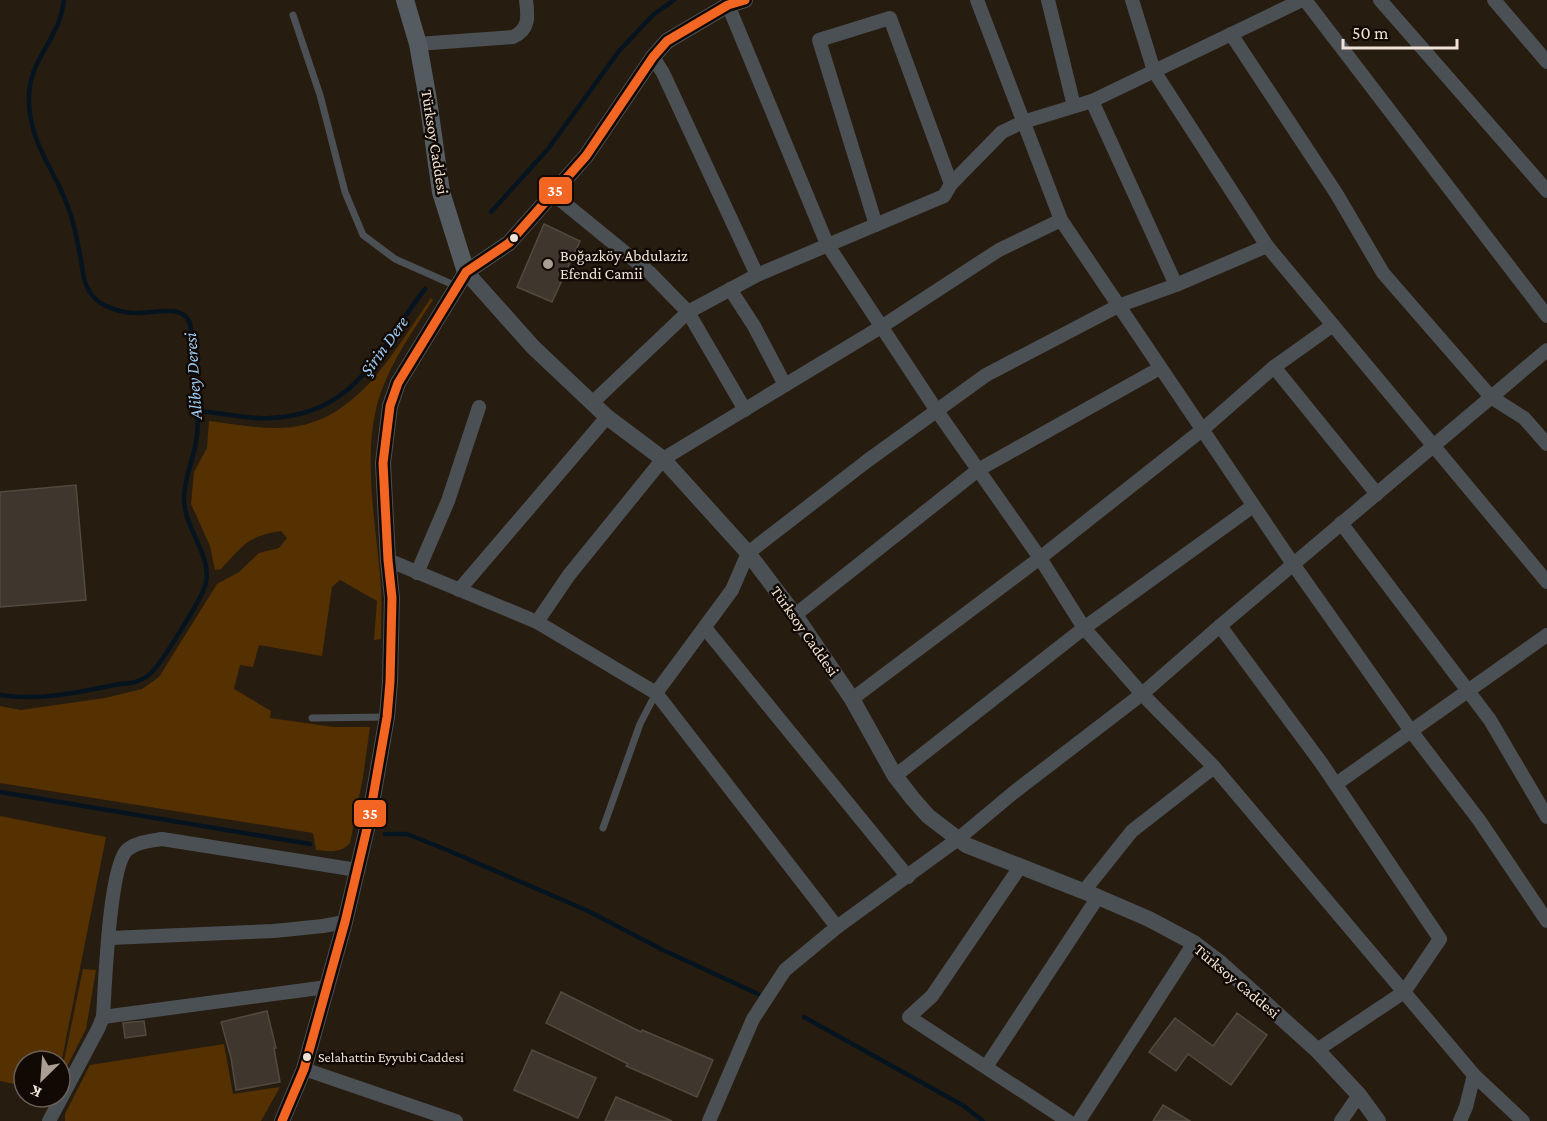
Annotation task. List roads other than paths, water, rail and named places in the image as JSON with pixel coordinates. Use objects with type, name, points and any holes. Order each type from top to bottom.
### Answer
[{"type":"main road","name":"Türksoy Caddesi","points":[[405,0],[418,44],[441,192],[461,279]]},
{"type":"street","points":[[418,44],[513,37],[526,26],[528,16],[526,0]]},
{"type":"street","points":[[282,1121],[304,1069],[345,922],[369,820],[387,717],[392,598],[383,463],[390,406],[398,383],[461,279],[509,243],[586,156],[653,57],[667,41],[728,5],[745,0]]},
{"type":"street","points":[[977,0],[1060,220],[1293,564],[1411,731],[1479,820],[1547,921]]},
{"type":"street","points":[[1048,0],[1074,106]]},
{"type":"street","points":[[1132,0],[1154,71],[1267,246],[1547,582]]},
{"type":"street","points":[[592,403],[688,312],[757,275],[944,196],[951,184],[1002,132],[1023,122],[1092,101],[1304,0],[1547,316]]},
{"type":"street","points":[[1380,0],[1547,191]]},
{"type":"street","points":[[1494,0],[1547,62]]},
{"type":"street","points":[[728,5],[826,244],[937,411],[1040,558],[1084,628],[1142,694],[1214,767],[1474,1075],[1523,1121]]},
{"type":"street","points":[[876,225],[819,40],[890,18],[951,184]]},
{"type":"street","points":[[1231,34],[1336,193],[1383,273],[1491,397],[1524,418],[1547,444]]},
{"type":"street","points":[[653,57],[663,73],[757,275]]},
{"type":"street","points":[[1092,101],[1176,285]]},
{"type":"street","points":[[552,193],[650,273],[688,312],[745,410]]},
{"type":"street","points":[[537,622],[569,575],[663,459],[881,327],[999,250],[1060,220]]},
{"type":"street","points":[[656,693],[732,590],[748,553],[867,461],[986,375],[1118,306],[1176,285],[1267,246]]},
{"type":"street","name":"Türksoy Caddesi","points":[[461,279],[607,417],[663,459],[748,553],[795,615],[852,699],[895,776],[928,816],[966,845],[1091,894],[1149,919],[1194,943],[1219,962],[1317,1050],[1359,1095],[1378,1121]]},
{"type":"street","points":[[730,289],[754,326],[786,385]]},
{"type":"street","points":[[852,699],[1040,558],[1202,430],[1274,367],[1333,325]]},
{"type":"street","points":[[709,1121],[753,1019],[785,970],[837,927],[958,839],[1013,793],[1142,694],[1547,350]]},
{"type":"street","points":[[1274,367],[1377,494]]},
{"type":"street","points":[[795,615],[978,470],[1160,368]]},
{"type":"street","points":[[417,573],[448,501],[479,407]]},
{"type":"street","points":[[459,590],[607,417]]},
{"type":"street","points":[[895,776],[1084,628],[1253,506]]},
{"type":"street","points":[[1341,523],[1490,720],[1547,817]]},
{"type":"street","points":[[388,561],[537,622],[656,693],[837,927]]},
{"type":"street","points":[[1220,626],[1336,784],[1440,939],[1404,992],[1317,1050]]},
{"type":"street","points":[[705,628],[908,877]]},
{"type":"street","points":[[1336,784],[1547,635]]},
{"type":"street","points":[[986,1067],[1132,831],[1214,767]]},
{"type":"street","points":[[49,1121],[103,1017],[112,891],[118,866],[129,849],[142,842],[162,839],[357,870]]},
{"type":"street","points":[[1020,867],[932,996],[909,1017],[1068,1121]]},
{"type":"street","points":[[110,938],[274,931],[345,922]]},
{"type":"street","points":[[1079,1121],[1194,943]]},
{"type":"street","points":[[103,1017],[327,987]]},
{"type":"street","points":[[304,1069],[456,1121]]},
{"type":"street","points":[[1460,1121],[1474,1075]]},
{"type":"street","points":[[1341,1121],[1359,1095]]},
{"type":"lane","points":[[293,15],[320,94],[345,192],[363,235],[395,258],[461,279]]},
{"type":"lane","points":[[603,828],[640,724],[656,693]]},
{"type":"lane","points":[[312,718],[387,717]]},
{"type":"waterway","name":"Alibey Deresi","points":[[0,695],[16,697],[60,695],[131,683],[142,679],[149,675],[171,646],[190,616],[206,583],[205,562],[188,519],[184,497],[198,424],[189,321],[177,312],[119,311],[104,305],[92,295],[84,278],[68,207],[41,151],[33,128],[29,103],[30,86],[34,70],[57,25],[64,0]]},
{"type":"waterway","name":"Şirin Dere","points":[[491,212],[548,149],[619,51],[653,15],[674,0]]},
{"type":"waterway","name":"Şirin Dere","points":[[197,411],[270,418],[300,414],[325,405],[346,391],[363,374],[425,289]]},
{"type":"waterway","points":[[0,792],[310,844]]},
{"type":"waterway","points":[[385,834],[407,834],[447,850],[586,910],[663,950],[758,994]]},
{"type":"waterway","points":[[804,1017],[964,1106],[983,1121]]},
{"type":"place","name":"Boğazköy Abdulaziz Efendi Camii","points":[[548,264]]},
{"type":"place","name":"Selahattin Eyyubi Caddesi","points":[[307,1057]]}]
